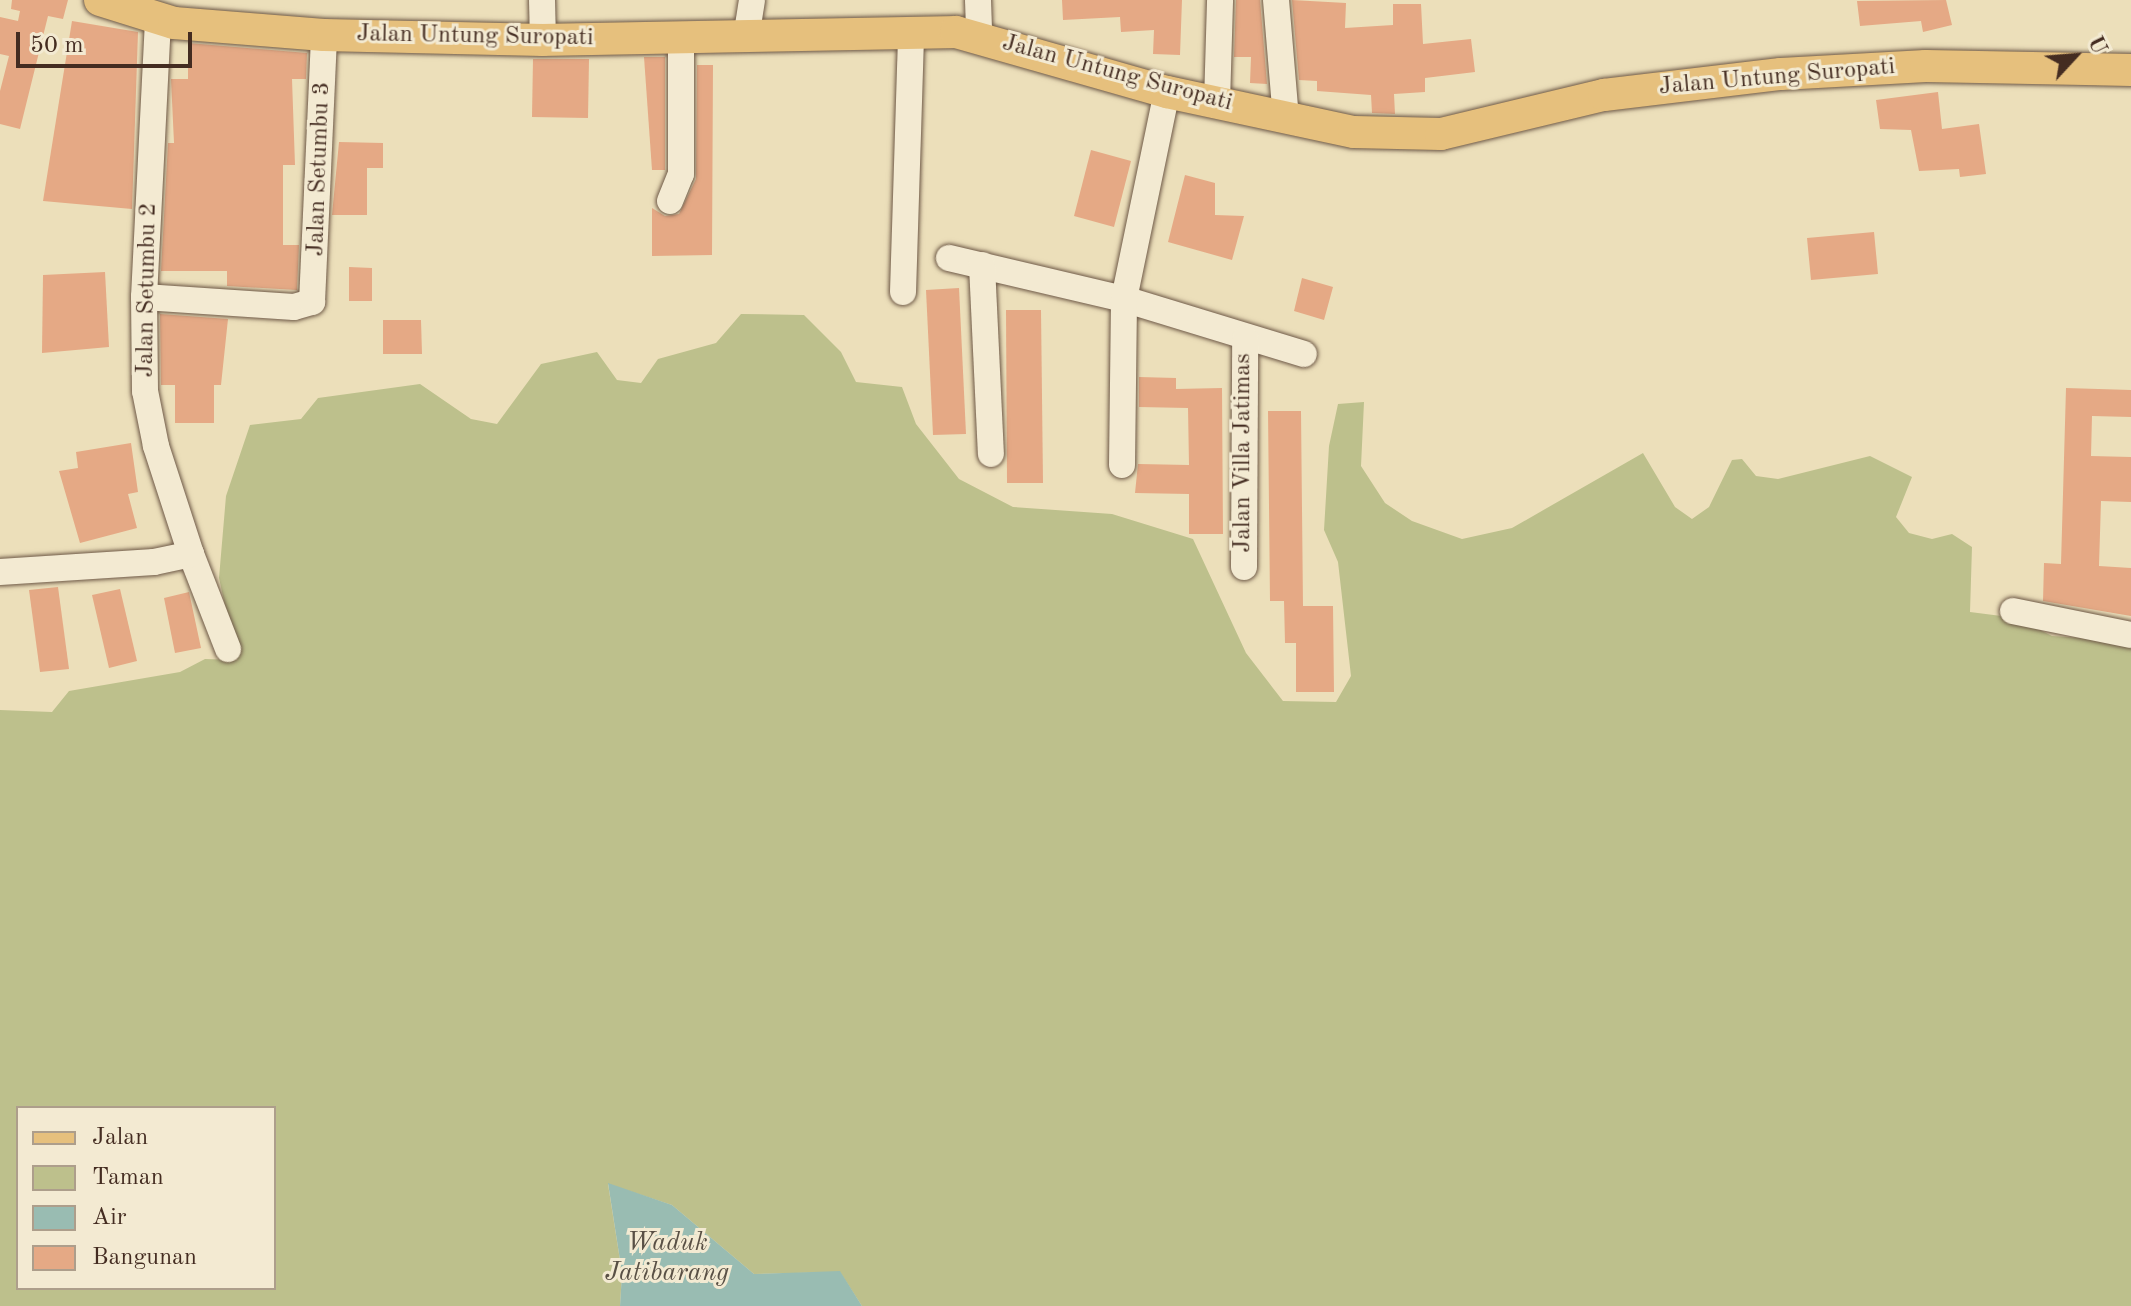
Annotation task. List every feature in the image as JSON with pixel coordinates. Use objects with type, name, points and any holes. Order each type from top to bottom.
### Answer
[{"type":"main road","name":"Jalan Untung Suropati","points":[[100,0],[169,14],[324,35],[543,40],[746,38],[911,31],[979,36],[1167,92],[1354,132],[1441,134],[1604,95],[1781,74],[1941,66],[2131,70]]},
{"type":"street","points":[[542,0],[543,40]]},
{"type":"street","points":[[746,38],[752,0]]},
{"type":"street","points":[[978,0],[979,36]]},
{"type":"street","points":[[1217,103],[1220,0]]},
{"type":"street","points":[[1276,0],[1286,118]]},
{"type":"street","name":"Jalan Setumbu 2","points":[[169,14],[144,297],[145,391],[156,446],[191,554],[228,649]]},
{"type":"street","points":[[903,292],[911,31]]},
{"type":"street","name":"Jalan Setumbu 3","points":[[144,297],[294,307],[312,302],[324,35]]},
{"type":"street","points":[[670,201],[681,174],[681,39]]},
{"type":"street","points":[[1122,465],[1124,299],[1167,92]]},
{"type":"street","name":"Jalan Villa Jatimas","points":[[949,258],[1124,299],[1245,339],[1304,354]]},
{"type":"street","points":[[982,265],[991,454]]},
{"type":"street","name":"Jalan Villa Jatimas","points":[[1244,567],[1245,339]]},
{"type":"street","points":[[0,572],[154,562],[191,554]]},
{"type":"street","points":[[2013,611],[2131,635]]},
{"type":"green space","points":[[741,314],[804,315],[841,352],[856,382],[902,387],[916,424],[959,479],[1013,507],[1112,514],[1193,539],[1246,653],[1283,701],[1336,702],[1351,676],[1338,562],[1324,530],[1329,446],[1338,404],[1364,402],[1361,466],[1385,503],[1412,521],[1462,539],[1512,528],[1643,453],[1675,507],[1692,519],[1709,507],[1732,460],[1742,459],[1756,476],[1778,479],[1870,456],[1912,477],[1896,517],[1909,533],[1932,539],[1952,534],[1972,547],[1970,612],[2017,618],[2052,636],[2131,641],[2131,1306],[862,1306],[840,1272],[754,1274],[672,1205],[608,1184],[622,1273],[620,1306],[0,1306],[0,710],[52,712],[69,691],[180,672],[205,659],[237,660],[219,578],[226,496],[250,425],[301,419],[318,398],[420,384],[471,419],[497,424],[541,364],[597,352],[617,380],[641,383],[658,359],[716,343]]},
{"type":"water","name":"Waduk Jatibarang","points":[[608,1183],[672,1205],[754,1274],[840,1271],[862,1306],[620,1306],[622,1273]]},
{"type":"building","points":[[12,0],[68,0],[63,19],[48,16],[20,129],[0,124],[0,91],[9,56],[0,54],[0,17],[18,21],[20,11],[11,9]]},
{"type":"building","points":[[1062,0],[1182,0],[1180,55],[1153,54],[1154,30],[1121,32],[1120,17],[1063,20]]},
{"type":"building","points":[[1236,0],[1260,0],[1267,84],[1250,83],[1251,57],[1234,57]]},
{"type":"building","points":[[1292,0],[1346,3],[1345,28],[1393,25],[1393,4],[1421,4],[1423,44],[1471,39],[1475,72],[1425,78],[1425,92],[1394,94],[1395,114],[1372,113],[1371,95],[1317,91],[1317,81],[1299,80]]},
{"type":"building","points":[[1946,0],[1952,25],[1923,32],[1921,21],[1860,26],[1857,1]]},
{"type":"building","points":[[72,21],[138,32],[132,209],[43,201]]},
{"type":"building","points":[[188,43],[307,53],[306,79],[292,79],[295,165],[283,165],[283,245],[299,245],[297,290],[227,286],[227,271],[161,271],[168,143],[174,143],[171,79],[188,79]]},
{"type":"building","points":[[644,57],[665,57],[665,170],[652,170]]},
{"type":"building","points":[[533,59],[589,59],[588,118],[532,117]]},
{"type":"building","points":[[697,65],[713,65],[712,255],[652,256],[652,208],[665,216],[679,214],[696,179]]},
{"type":"building","points":[[1938,92],[1942,129],[1979,124],[1986,174],[1960,177],[1959,169],[1919,171],[1911,130],[1880,129],[1876,100]]},
{"type":"building","points":[[339,142],[383,143],[383,168],[367,168],[367,215],[332,215]]},
{"type":"building","points":[[1091,150],[1131,161],[1114,227],[1074,216]]},
{"type":"building","points":[[1185,175],[1215,183],[1215,215],[1244,216],[1232,260],[1168,242]]},
{"type":"building","points":[[1874,232],[1878,274],[1811,280],[1807,238]]},
{"type":"building","points":[[349,267],[372,268],[372,301],[349,301]]},
{"type":"building","points":[[105,272],[109,347],[42,353],[43,275]]},
{"type":"building","points":[[1302,278],[1333,287],[1324,320],[1294,311]]},
{"type":"building","points":[[959,288],[966,434],[933,435],[926,290]]},
{"type":"building","points":[[1006,310],[1041,310],[1043,483],[1007,483]]},
{"type":"building","points":[[160,314],[228,319],[221,385],[214,385],[214,423],[175,423],[175,385],[161,385]]},
{"type":"building","points":[[383,320],[421,320],[422,354],[383,354]]},
{"type":"building","points":[[1139,377],[1176,378],[1176,389],[1222,388],[1223,534],[1189,534],[1189,494],[1135,493],[1138,464],[1189,465],[1188,408],[1139,407]]},
{"type":"building","points":[[2066,388],[2131,390],[2131,417],[2092,416],[2091,456],[2131,457],[2131,502],[2101,501],[2099,566],[2131,568],[2131,616],[2043,601],[2044,563],[2061,564]]},
{"type":"building","points":[[1268,411],[1301,411],[1303,606],[1333,606],[1334,692],[1296,692],[1296,643],[1285,643],[1284,601],[1270,601]]},
{"type":"building","points":[[131,443],[138,492],[128,494],[137,528],[80,543],[59,471],[78,468],[76,452]]},
{"type":"building","points":[[58,587],[69,669],[40,672],[29,590]]},
{"type":"building","points":[[120,589],[137,661],[109,668],[92,595]]},
{"type":"building","points":[[189,592],[201,648],[175,653],[164,598]]}]
